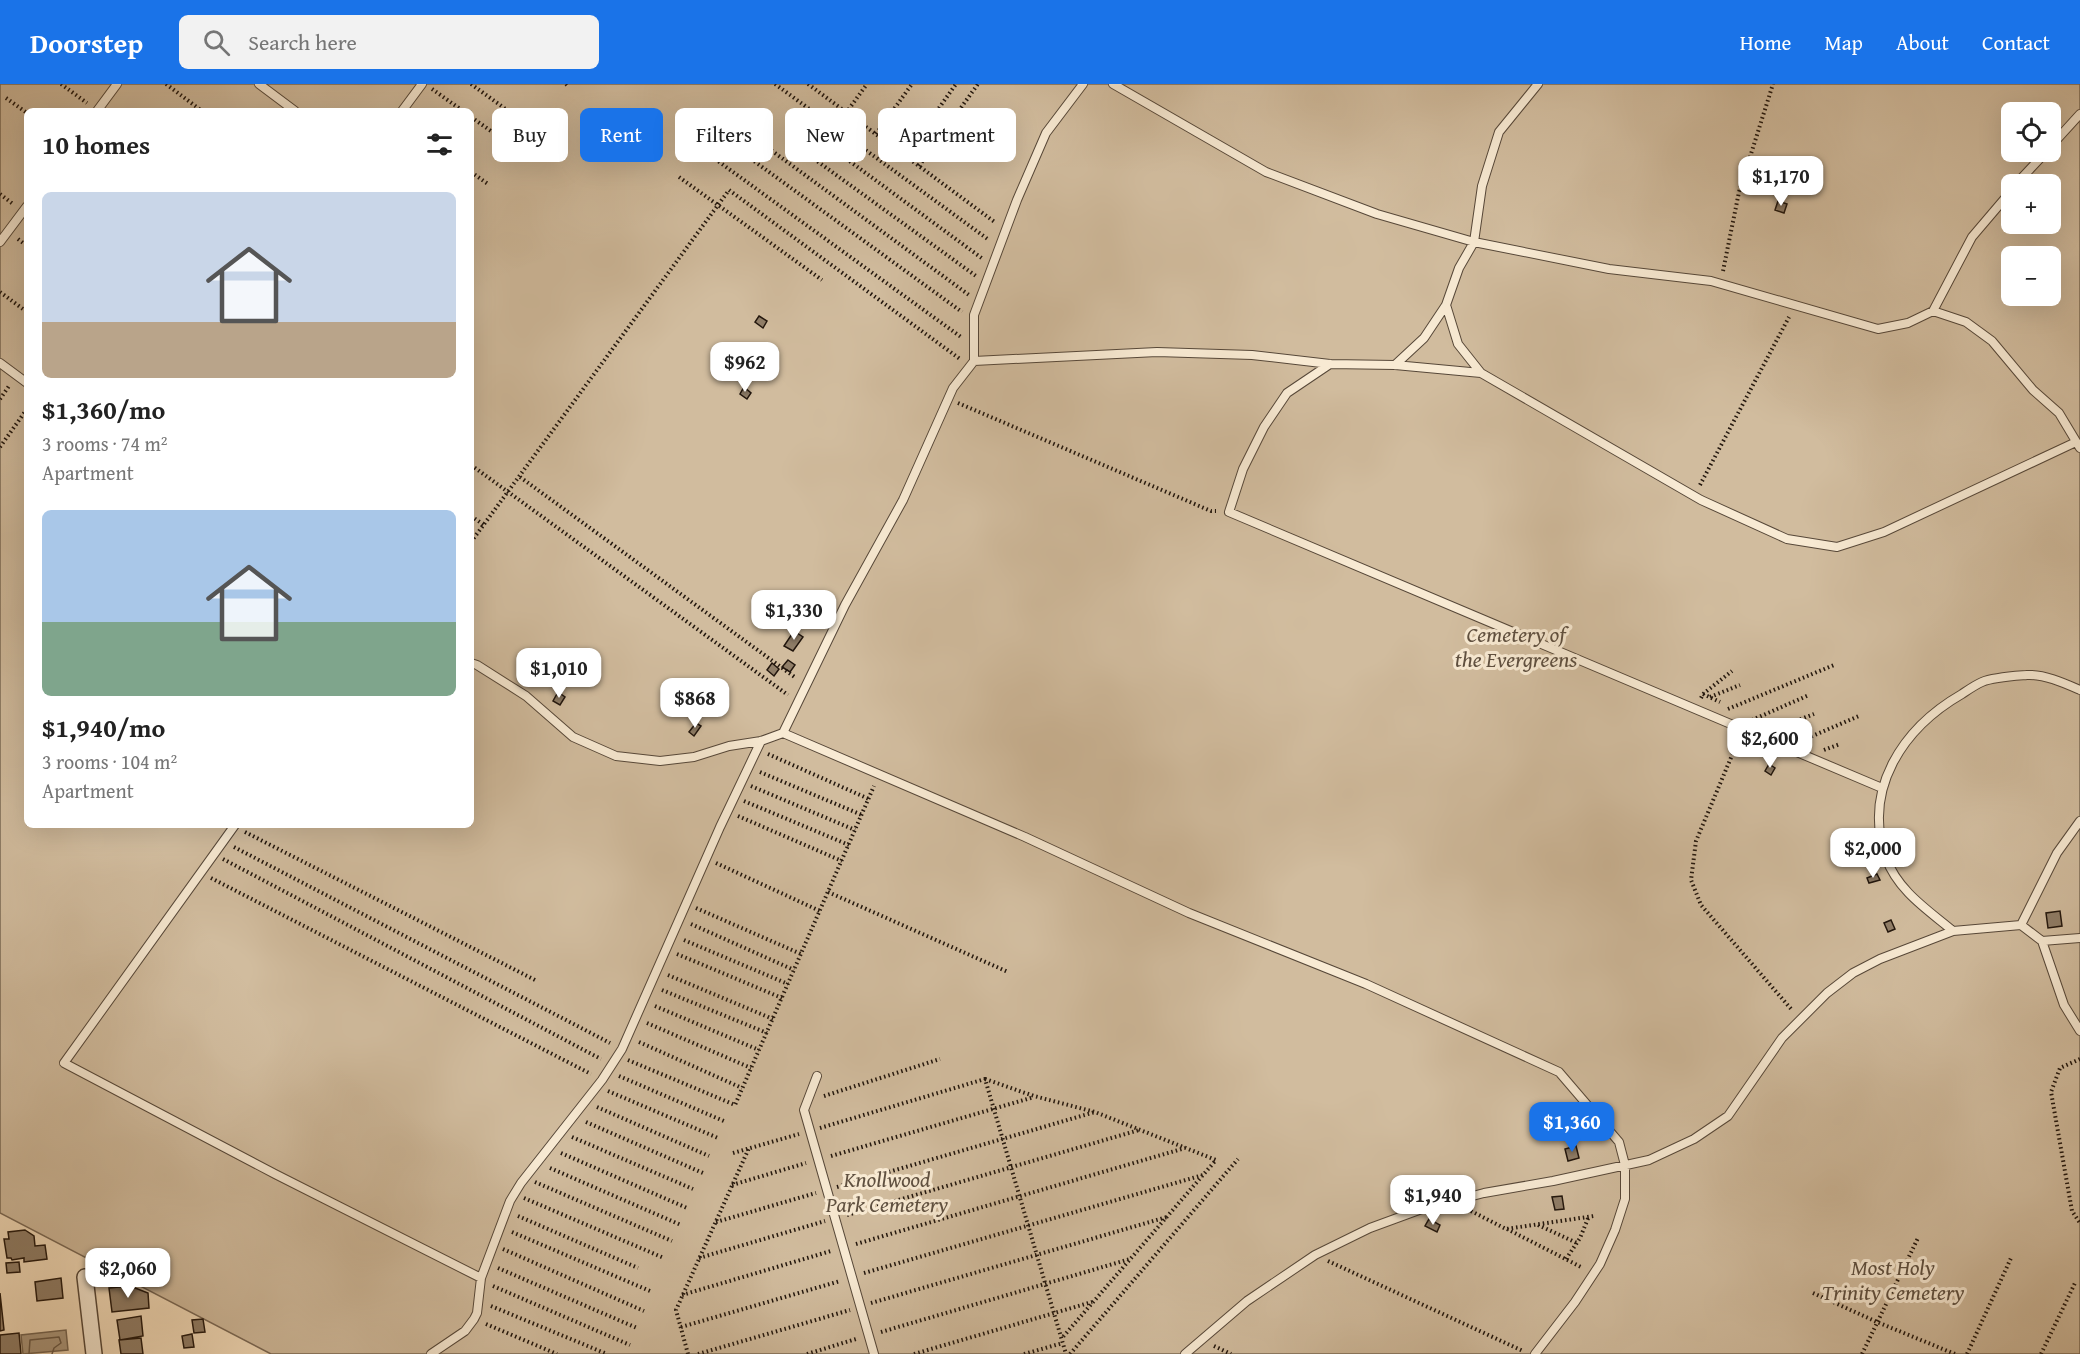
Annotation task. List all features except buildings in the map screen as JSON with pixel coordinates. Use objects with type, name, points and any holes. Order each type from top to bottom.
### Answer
[{"type":"street","points":[[85,1277],[94,1354]]},
{"type":"lane","points":[[99,108],[117,84]]},
{"type":"lane","points":[[259,84],[291,108]]},
{"type":"lane","points":[[404,108],[424,84]]},
{"type":"lane","points":[[783,733],[846,604],[903,500],[953,387],[971,364],[974,346],[974,315],[1006,230],[1046,133],[1083,84]]},
{"type":"lane","points":[[1113,84],[1266,172],[1377,214],[1474,242],[1609,269],[1721,284],[1878,329],[1908,323],[1933,311],[1972,237],[2001,203]]},
{"type":"lane","points":[[1395,365],[1424,338],[1446,305],[1459,268],[1474,242],[1482,186],[1499,132],[1539,84]]},
{"type":"lane","points":[[2061,135],[2080,114]]},
{"type":"lane","points":[[2025,174],[2037,162]]},
{"type":"lane","points":[[0,242],[24,210]]},
{"type":"lane","points":[[1446,305],[1458,344],[1481,373],[1694,496],[1787,539],[1837,547],[1884,532],[2078,445],[2059,413],[2033,390],[1992,341],[1966,322],[1933,311]]},
{"type":"lane","points":[[971,364],[1157,352],[1252,355],[1330,364],[1395,365],[1481,373]]},
{"type":"lane","points":[[0,363],[24,381]]},
{"type":"lane","points":[[1330,364],[1287,393],[1264,427],[1244,469],[1229,512],[1882,788]]},
{"type":"lane","points":[[474,664],[526,696],[573,737],[616,756],[660,761],[694,757],[729,746],[761,741],[783,733],[1025,837],[1189,913],[1366,984],[1559,1072],[1619,1142],[1625,1165],[1625,1199],[1615,1230],[1594,1274],[1535,1354]]},
{"type":"lane","points":[[1953,931],[1902,888],[1886,859],[1879,827],[1882,788],[1892,761],[1914,730],[1940,706],[1983,682],[2029,675],[2061,682],[2080,690]]},
{"type":"lane","points":[[431,1354],[465,1331],[474,1319],[479,1301],[481,1278],[510,1201],[521,1183],[602,1080],[622,1049],[761,741]]},
{"type":"lane","points":[[2021,925],[2057,853],[2080,821]]},
{"type":"lane","points":[[233,828],[64,1063],[275,1174],[481,1278]]},
{"type":"lane","points":[[1185,1354],[1247,1301],[1314,1255],[1370,1228],[1419,1210],[1484,1193],[1649,1160],[1694,1139],[1728,1116],[1782,1038],[1827,993],[1853,973],[1880,959],[1953,931],[2021,925],[2042,941],[2064,1005],[2080,1031]]},
{"type":"lane","points":[[2042,941],[2080,938]]},
{"type":"lane","points":[[817,1076],[804,1110],[874,1354]]},
{"type":"path","points":[[60,84],[93,108]]},
{"type":"path","points":[[166,84],[198,108]]},
{"type":"path","points":[[424,84],[459,108]]},
{"type":"path","points":[[471,84],[505,108]]},
{"type":"path","points":[[775,84],[1000,248]]},
{"type":"path","points":[[808,84],[839,108]]},
{"type":"path","points":[[850,108],[867,84]]},
{"type":"path","points":[[866,128],[876,135],[912,84]]},
{"type":"path","points":[[939,108],[956,84]]},
{"type":"path","points":[[919,166],[978,84]]},
{"type":"path","points":[[1721,284],[1739,192],[1773,84]]},
{"type":"path","points":[[6,98],[24,111]]},
{"type":"path","points":[[474,119],[492,132]]},
{"type":"path","points":[[773,152],[979,302]]},
{"type":"path","points":[[719,162],[974,346]]},
{"type":"path","points":[[755,162],[974,321]]},
{"type":"path","points":[[818,162],[986,284]]},
{"type":"path","points":[[851,162],[993,266]]},
{"type":"path","points":[[913,162],[1006,230]]},
{"type":"path","points":[[474,174],[488,184]]},
{"type":"path","points":[[679,177],[822,280]]},
{"type":"path","points":[[474,538],[729,190],[971,364]]},
{"type":"path","points":[[0,292],[24,310]]},
{"type":"path","points":[[1694,496],[1796,306]]},
{"type":"path","points":[[948,399],[1211,511],[1229,512]]},
{"type":"path","points":[[0,447],[24,413]]},
{"type":"path","points":[[474,467],[798,702]]},
{"type":"path","points":[[520,477],[806,685]]},
{"type":"path","points":[[474,518],[484,525]]},
{"type":"path","points":[[1711,716],[1834,665]]},
{"type":"path","points":[[1720,702],[1703,694],[1732,670]]},
{"type":"path","points":[[1710,697],[1740,685]]},
{"type":"path","points":[[1800,1020],[1701,906],[1691,880],[1696,841],[1740,728],[1809,695]]},
{"type":"path","points":[[1758,736],[1814,714]]},
{"type":"path","points":[[1785,748],[1859,716]]},
{"type":"path","points":[[766,754],[868,800]]},
{"type":"path","points":[[758,771],[862,815]]},
{"type":"path","points":[[627,1059],[735,1105],[880,774]]},
{"type":"path","points":[[751,786],[855,830]]},
{"type":"path","points":[[744,801],[849,845]]},
{"type":"path","points":[[737,816],[842,861]]},
{"type":"path","points":[[238,828],[537,981]]},
{"type":"path","points":[[223,841],[622,1049]]},
{"type":"path","points":[[213,854],[613,1065]]},
{"type":"path","points":[[716,863],[820,910]]},
{"type":"path","points":[[200,872],[602,1080]]},
{"type":"path","points":[[828,892],[1008,972]]},
{"type":"path","points":[[695,908],[801,954]]},
{"type":"path","points":[[688,923],[794,970]]},
{"type":"path","points":[[673,935],[788,984]]},
{"type":"path","points":[[666,949],[782,998]]},
{"type":"path","points":[[657,970],[773,1019]]},
{"type":"path","points":[[650,985],[766,1033]]},
{"type":"path","points":[[643,1000],[759,1050]]},
{"type":"path","points":[[635,1018],[751,1068]]},
{"type":"path","points":[[636,1041],[742,1088]]},
{"type":"path","points":[[808,1101],[940,1059]]},
{"type":"path","points":[[2080,1059],[2060,1068],[2051,1092],[2072,1211],[2080,1223]]},
{"type":"path","points":[[617,1075],[726,1122]]},
{"type":"path","points":[[986,1079],[1062,1341],[1068,1354],[1238,1159]]},
{"type":"path","points":[[733,1153],[986,1079],[1034,1096],[1095,1112],[1216,1160],[1062,1341],[1024,1354]]},
{"type":"path","points":[[607,1091],[718,1138]]},
{"type":"path","points":[[732,1185],[1034,1096]]},
{"type":"path","points":[[595,1106],[709,1156]]},
{"type":"path","points":[[716,1222],[1095,1112]]},
{"type":"path","points":[[583,1121],[703,1173]]},
{"type":"path","points":[[699,1257],[1140,1130]]},
{"type":"path","points":[[570,1136],[693,1189]]},
{"type":"path","points":[[688,1354],[676,1310],[749,1148]]},
{"type":"path","points":[[682,1295],[1185,1148]]},
{"type":"path","points":[[557,1152],[687,1208]]},
{"type":"path","points":[[546,1166],[681,1225]]},
{"type":"path","points":[[681,1327],[1203,1175]]},
{"type":"path","points":[[533,1181],[672,1241]]},
{"type":"path","points":[[522,1198],[664,1258]]},
{"type":"path","points":[[1465,1208],[1594,1274]]},
{"type":"path","points":[[515,1214],[638,1268]]},
{"type":"path","points":[[1506,1229],[1591,1216],[1566,1259]]},
{"type":"path","points":[[698,1354],[1167,1217]]},
{"type":"path","points":[[1538,1224],[1577,1243]]},
{"type":"path","points":[[508,1230],[650,1291]]},
{"type":"path","points":[[1862,1354],[1918,1238]]},
{"type":"path","points":[[502,1249],[644,1311]]},
{"type":"path","points":[[1967,1354],[2011,1258]]},
{"type":"path","points":[[807,1354],[1130,1259]]},
{"type":"path","points":[[1326,1261],[1529,1354]]},
{"type":"path","points":[[498,1268],[637,1328]]},
{"type":"path","points":[[481,1278],[494,1287],[630,1346]]},
{"type":"path","points":[[2041,1354],[2075,1282]]},
{"type":"path","points":[[1813,1293],[1955,1354]]},
{"type":"path","points":[[479,1301],[607,1354]]},
{"type":"path","points":[[914,1354],[1094,1302]]},
{"type":"path","points":[[474,1319],[557,1354]]},
{"type":"path","points":[[1210,1344],[1231,1354]]},
{"type":"green space","name":"Cemetery of the Evergreens","points":[[0,84],[2080,84],[2080,1354],[271,1354],[0,1213]]},
{"type":"water","points":[[66,1330],[68,1350],[23,1354],[21,1335]]},
{"type":"park label","name":"Knollwood Park Cemetery","points":[[887,1192]]},
{"type":"park label","name":"Most Holy Trinity Cemetery","points":[[1893,1280]]}]
